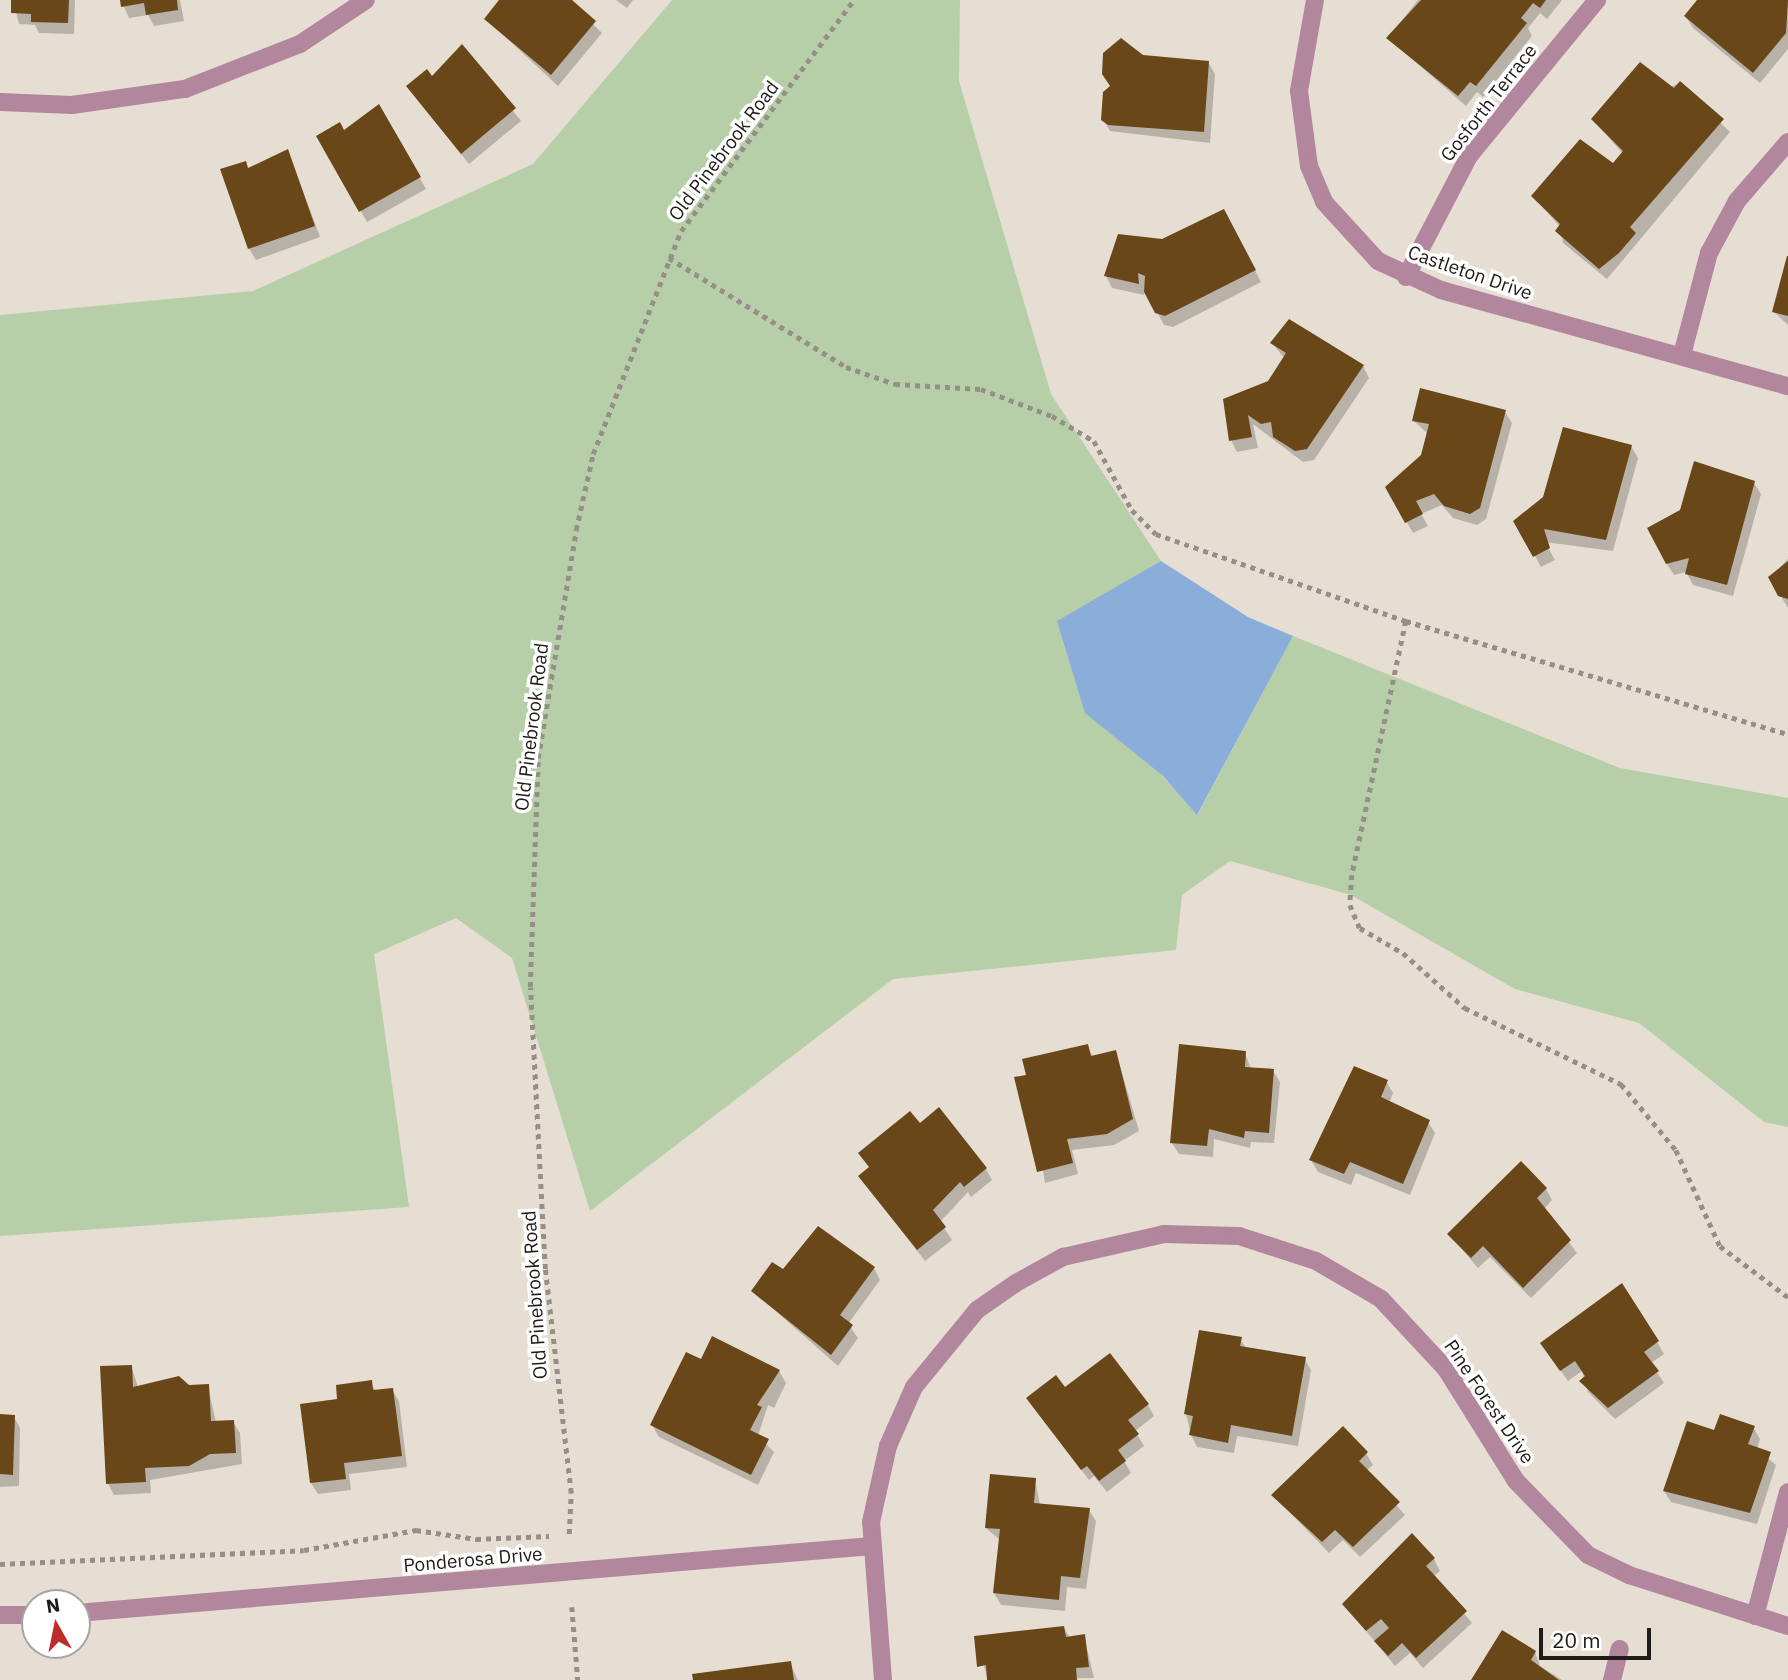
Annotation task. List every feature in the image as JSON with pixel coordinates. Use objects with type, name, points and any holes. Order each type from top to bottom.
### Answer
[{"type":"street","points":[[0,102],[85,104],[185,89],[300,44],[366,0]]},
{"type":"street","name":"Castleton Drive","points":[[1315,0],[1299,91],[1309,166],[1324,202],[1351,237],[1406,277],[1788,386]]},
{"type":"street","name":"Gosforth Terrace","points":[[1406,277],[1469,156],[1597,0]]},
{"type":"street","points":[[1682,355],[1709,253],[1737,201],[1788,142]]},
{"type":"street","name":"Pine Forest Drive","points":[[883,1680],[872,1546],[874,1497],[894,1428],[938,1351],[977,1310],[1063,1257],[1106,1243],[1164,1234],[1239,1236],[1316,1261],[1381,1299],[1446,1369],[1516,1481],[1588,1555],[1788,1626]]},
{"type":"street","points":[[1755,1616],[1788,1492]]},
{"type":"street","name":"Ponderosa Drive","points":[[91,1612],[872,1546]]},
{"type":"street","points":[[0,1615],[21,1615]]},
{"type":"street","points":[[1612,1680],[1620,1648]]},
{"type":"path","name":"Old Pinebrook Road","points":[[569,1534],[571,1493],[545,1269],[530,987],[538,758],[593,454],[668,258],[681,231],[854,0]]},
{"type":"path","points":[[668,258],[846,367],[895,384],[981,389],[1052,416],[1094,441],[1132,510],[1156,534],[1406,621],[1788,734]]},
{"type":"path","points":[[1406,621],[1352,875],[1350,905],[1360,928],[1403,953],[1465,1008],[1621,1084],[1676,1150],[1720,1245],[1788,1297]]},
{"type":"path","points":[[0,1564],[304,1550],[416,1530],[476,1539],[549,1536]]},
{"type":"path","points":[[572,1607],[578,1680]]},
{"type":"green space","points":[[672,0],[960,0],[959,81],[1051,394],[1161,561],[1058,622],[1162,776],[1198,814],[1293,636],[1620,768],[1788,798],[1788,1127],[1764,1122],[1639,1023],[1515,989],[1351,895],[1230,861],[1182,895],[1176,950],[893,979],[590,1211],[512,958],[456,918],[374,954],[409,1207],[0,1236],[0,315],[253,291],[533,164]]},
{"type":"water","points":[[1161,561],[1248,617],[1293,636],[1197,815],[1162,775],[1085,713],[1057,621]]},
{"type":"building","points":[[11,0],[69,0],[68,23],[31,22],[31,14],[11,13]]},
{"type":"building","points":[[120,0],[177,0],[178,10],[146,15],[144,3],[121,7]]},
{"type":"building","points":[[499,0],[572,0],[596,21],[551,75],[484,19]]},
{"type":"building","points":[[1421,0],[1546,0],[1540,8],[1533,3],[1521,18],[1527,23],[1476,86],[1470,82],[1458,96],[1386,38]]},
{"type":"building","points":[[1697,0],[1788,0],[1786,33],[1753,73],[1684,16]]},
{"type":"building","points":[[1121,38],[1143,55],[1209,61],[1204,132],[1108,125],[1101,120],[1103,92],[1110,86],[1102,74],[1103,53]]},
{"type":"building","points":[[462,44],[516,108],[461,154],[406,86],[427,69],[432,76]]},
{"type":"building","points":[[1640,62],[1674,88],[1680,81],[1724,119],[1630,227],[1636,233],[1619,253],[1599,269],[1555,231],[1560,224],[1531,196],[1580,139],[1613,163],[1623,151],[1591,119]]},
{"type":"building","points":[[379,104],[421,177],[359,212],[316,136],[340,122],[344,130]]},
{"type":"building","points":[[288,149],[315,226],[248,249],[220,169],[246,161],[248,168]]},
{"type":"building","points":[[1224,209],[1256,270],[1165,316],[1155,313],[1144,292],[1145,276],[1138,273],[1139,284],[1104,276],[1118,234],[1162,239]]},
{"type":"building","points":[[1788,256],[1788,316],[1772,312]]},
{"type":"building","points":[[1289,319],[1364,365],[1307,449],[1295,451],[1273,437],[1271,422],[1261,424],[1248,415],[1252,437],[1229,441],[1223,399],[1268,381],[1286,353],[1270,343]]},
{"type":"building","points":[[1420,388],[1506,410],[1480,508],[1470,514],[1444,506],[1434,494],[1416,501],[1423,514],[1405,523],[1385,487],[1421,455],[1429,424],[1412,421]]},
{"type":"building","points":[[1563,427],[1632,445],[1606,540],[1544,529],[1550,548],[1533,557],[1513,521],[1543,497]]},
{"type":"building","points":[[1694,461],[1755,481],[1727,585],[1685,574],[1689,558],[1666,564],[1647,528],[1680,510]]},
{"type":"building","points":[[1788,561],[1788,599],[1778,596],[1768,577]]},
{"type":"building","points":[[1088,1044],[1091,1056],[1116,1050],[1133,1119],[1107,1134],[1067,1139],[1073,1163],[1037,1172],[1014,1077],[1026,1075],[1022,1059]]},
{"type":"building","points":[[1179,1044],[1246,1051],[1245,1067],[1274,1069],[1269,1133],[1245,1131],[1244,1138],[1209,1129],[1207,1146],[1170,1143]]},
{"type":"building","points":[[1354,1066],[1388,1080],[1381,1097],[1430,1120],[1403,1184],[1350,1162],[1344,1174],[1309,1160]]},
{"type":"building","points":[[939,1107],[987,1168],[964,1187],[960,1182],[933,1210],[946,1227],[917,1250],[858,1176],[869,1167],[858,1153],[910,1111],[920,1123]]},
{"type":"building","points":[[1521,1161],[1547,1188],[1537,1198],[1571,1240],[1523,1288],[1483,1246],[1471,1258],[1447,1234]]},
{"type":"building","points":[[818,1226],[875,1267],[840,1315],[853,1325],[831,1355],[751,1291],[772,1262],[783,1269]]},
{"type":"building","points":[[1622,1283],[1659,1341],[1644,1352],[1659,1371],[1608,1408],[1579,1381],[1585,1376],[1575,1361],[1560,1371],[1540,1343]]},
{"type":"building","points":[[1199,1330],[1242,1337],[1240,1346],[1306,1357],[1292,1436],[1231,1425],[1228,1443],[1189,1435],[1193,1416],[1184,1414]]},
{"type":"building","points":[[712,1336],[780,1370],[757,1405],[762,1407],[750,1430],[769,1439],[751,1475],[650,1425],[686,1352],[701,1359]]},
{"type":"building","points":[[1110,1353],[1149,1404],[1128,1420],[1139,1434],[1118,1450],[1126,1461],[1099,1481],[1087,1466],[1081,1470],[1026,1398],[1056,1375],[1065,1387]]},
{"type":"building","points":[[132,1365],[133,1387],[179,1376],[189,1385],[209,1384],[211,1421],[234,1420],[236,1453],[210,1454],[189,1466],[145,1468],[146,1482],[106,1484],[100,1366]]},
{"type":"building","points":[[372,1380],[373,1390],[393,1388],[402,1456],[344,1463],[346,1479],[310,1483],[300,1404],[337,1399],[336,1385]]},
{"type":"building","points":[[0,1414],[15,1415],[13,1475],[0,1474]]},
{"type":"building","points":[[1720,1414],[1755,1426],[1748,1444],[1771,1452],[1750,1513],[1663,1491],[1687,1421],[1714,1430]]},
{"type":"building","points":[[1343,1426],[1368,1452],[1359,1461],[1400,1502],[1353,1547],[1335,1530],[1322,1542],[1271,1495]]},
{"type":"building","points":[[990,1474],[1036,1478],[1034,1503],[1090,1508],[1080,1578],[1061,1576],[1059,1600],[993,1593],[1000,1529],[985,1528]]},
{"type":"building","points":[[1412,1533],[1435,1558],[1426,1566],[1467,1611],[1416,1658],[1402,1643],[1388,1656],[1374,1641],[1389,1628],[1381,1619],[1366,1631],[1342,1604]]},
{"type":"building","points":[[1064,1626],[1066,1637],[1085,1634],[1089,1667],[1076,1668],[1077,1680],[987,1680],[986,1665],[977,1667],[974,1636]]},
{"type":"building","points":[[1502,1630],[1536,1651],[1531,1660],[1559,1680],[1471,1680]]},
{"type":"building","points":[[791,1661],[794,1680],[693,1680],[692,1674]]}]
